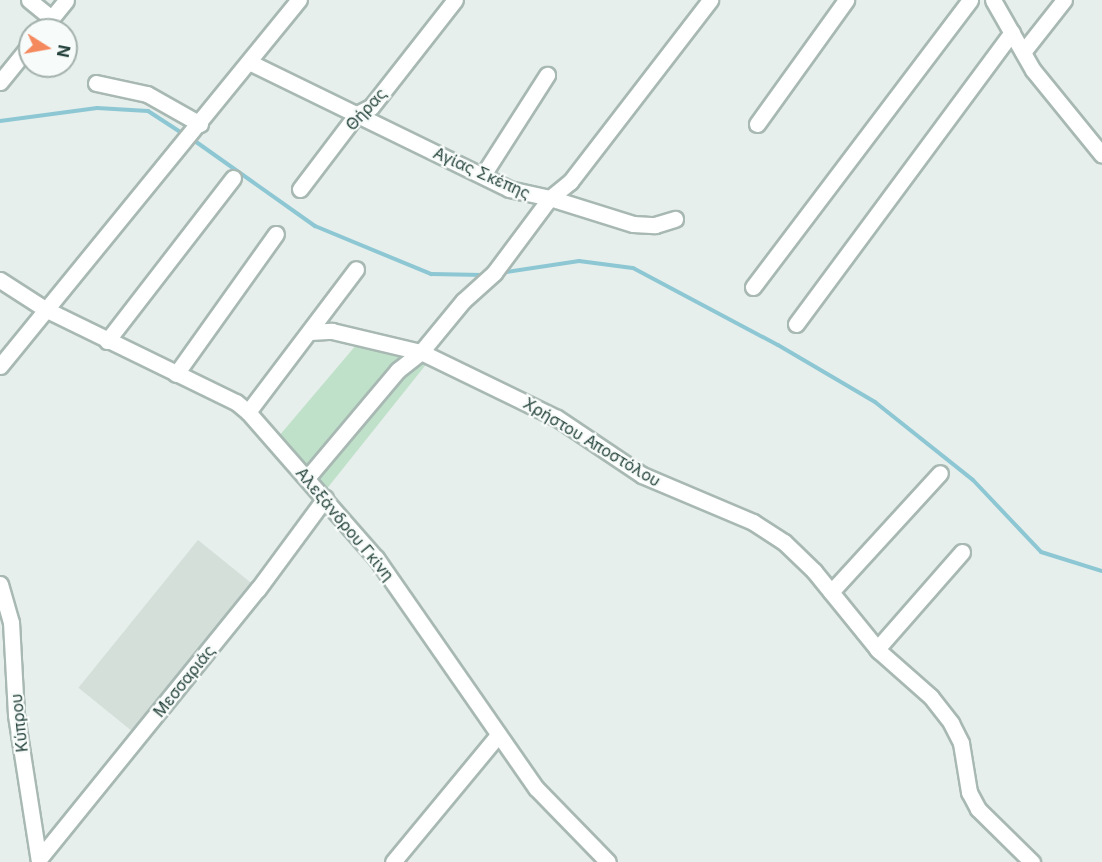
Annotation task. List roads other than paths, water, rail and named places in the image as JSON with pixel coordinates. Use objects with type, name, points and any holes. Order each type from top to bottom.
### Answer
[{"type":"street","points":[[29,0],[42,18]]},
{"type":"street","points":[[52,18],[66,0]]},
{"type":"street","points":[[0,366],[179,150],[299,0]]},
{"type":"street","name":"Θήρας","points":[[300,189],[357,114],[371,108],[455,0]]},
{"type":"street","name":"Αγίας Σκέπης","points":[[249,62],[509,189],[550,198],[570,182],[710,0]]},
{"type":"street","points":[[757,124],[846,0]]},
{"type":"street","points":[[753,286],[970,0]]},
{"type":"street","points":[[993,0],[1023,52],[1060,106],[1102,155]]},
{"type":"street","points":[[1023,52],[1064,0]]},
{"type":"street","points":[[796,324],[1012,32]]},
{"type":"street","points":[[0,82],[18,60]]},
{"type":"street","points":[[483,175],[547,75]]},
{"type":"street","points":[[96,83],[147,94],[198,126]]},
{"type":"street","points":[[107,341],[233,178]]},
{"type":"street","points":[[307,477],[398,370],[421,352],[463,301],[494,273],[550,198],[633,224],[655,225],[675,219]]},
{"type":"street","points":[[176,374],[276,234]]},
{"type":"street","points":[[248,412],[356,269]]},
{"type":"street","name":"Αλεξάνδρου Γκίνη","points":[[0,280],[45,309],[236,402],[248,412],[325,498],[425,624],[498,735],[537,788],[608,862]]},
{"type":"street","name":"Χρήστου Αποστόλου","points":[[310,332],[332,331],[421,352],[556,418],[642,475],[753,522],[784,542],[831,592],[877,650],[931,697],[951,723],[961,743],[969,792],[978,809],[1032,862]]},
{"type":"street","points":[[831,592],[940,473]]},
{"type":"street","name":"Μεσσαριάς","points":[[39,860],[258,589],[325,498]]},
{"type":"street","points":[[877,650],[962,552]]},
{"type":"street","name":"Κύπρου","points":[[0,584],[11,622],[16,715],[39,860]]},
{"type":"street","points":[[393,862],[498,735]]},
{"type":"waterway","points":[[0,121],[97,108],[148,111],[185,135]]},
{"type":"waterway","points":[[192,139],[315,226],[431,274],[483,275]]},
{"type":"waterway","points":[[499,273],[579,261],[633,268],[778,345],[875,402],[973,480],[1041,552],[1102,571]]}]
